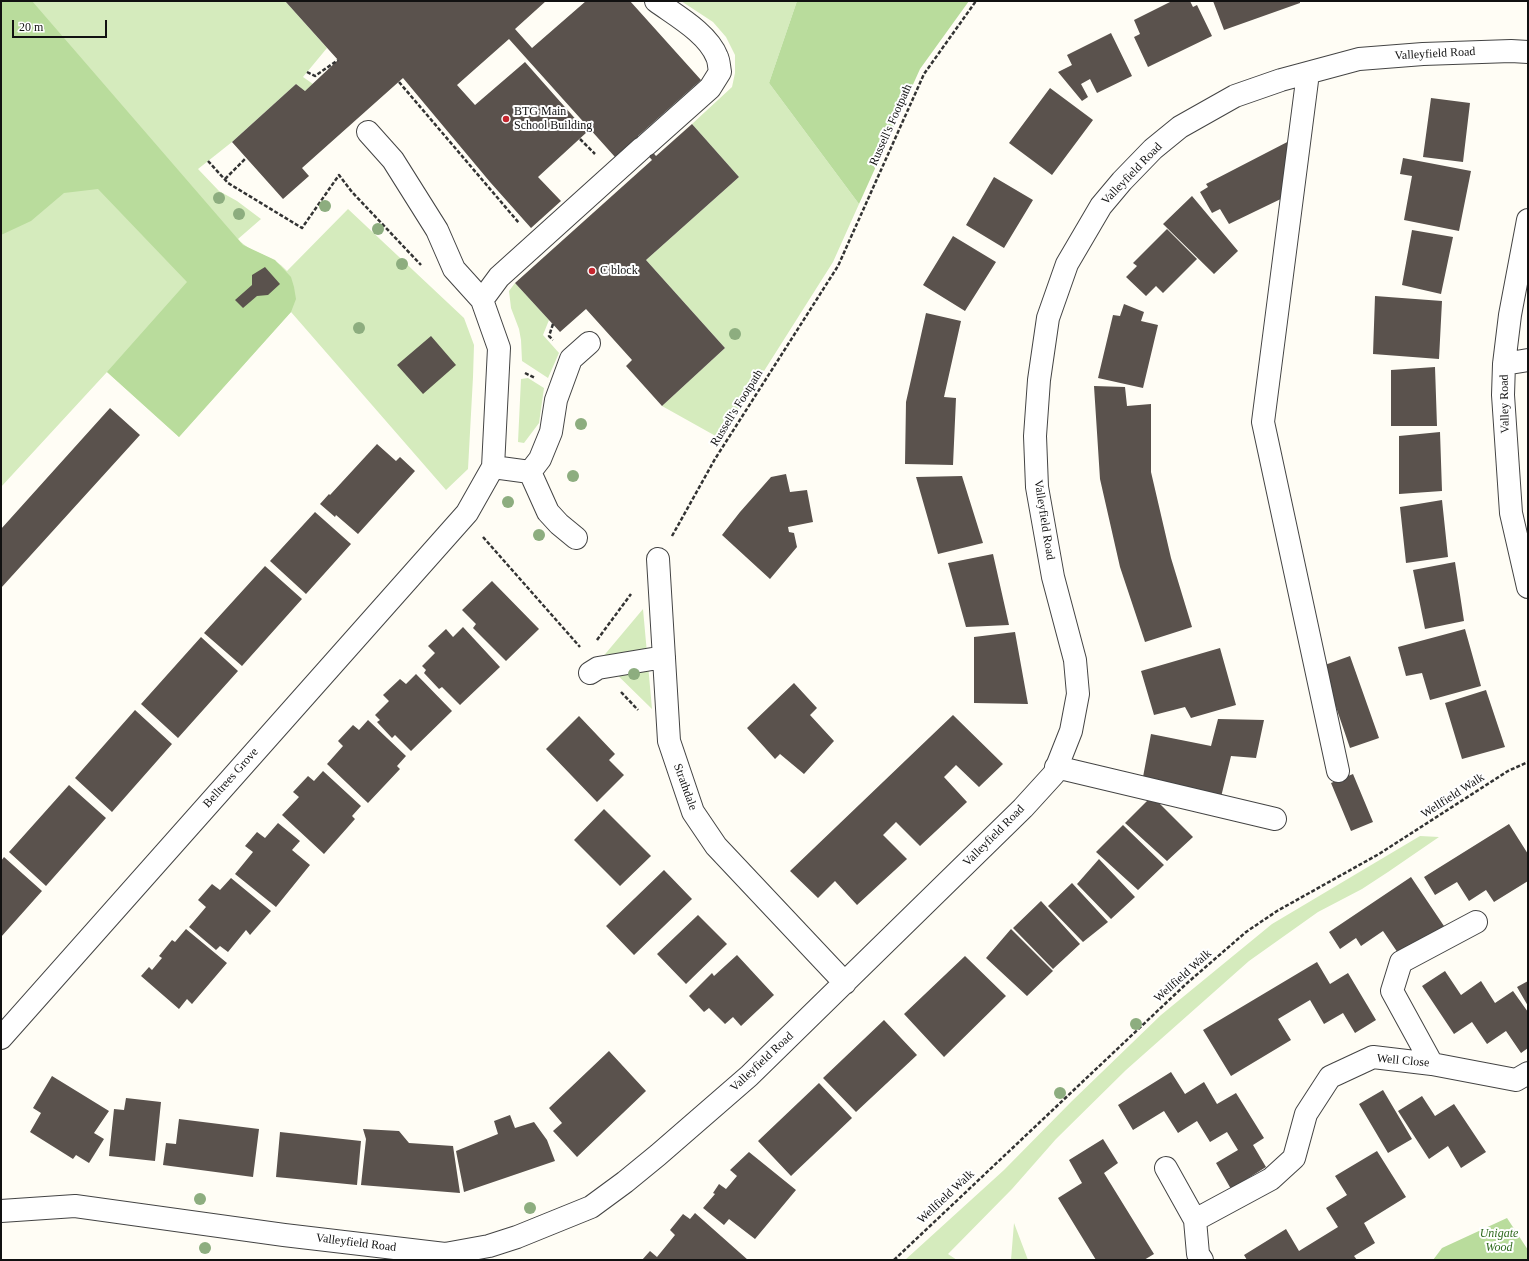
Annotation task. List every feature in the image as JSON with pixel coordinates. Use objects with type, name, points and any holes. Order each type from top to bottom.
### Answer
[{"type":"street","points":[[482,300],[498,277],[710,88],[720,72],[717,56],[709,43],[656,1]]},
{"type":"street","name":"Valleyfield Road","points":[[1,1211],[75,1206],[446,1257],[517,1237],[591,1207],[625,1182],[749,1076],[1023,808],[1054,774],[1071,731],[1078,694],[1075,660],[1053,578],[1037,487],[1035,436],[1039,380],[1048,318],[1067,264],[1101,206],[1122,181],[1153,150],[1180,127],[1235,96],[1281,80],[1359,59],[1430,54],[1511,51],[1528,52]]},
{"type":"street","points":[[1308,72],[1263,422],[1338,771]]},
{"type":"street","points":[[368,132],[392,160],[433,224],[454,269],[482,300],[498,348],[493,467],[530,472]]},
{"type":"street","name":"Valley Road","points":[[1528,220],[1510,315],[1504,364],[1504,413],[1510,513],[1528,587]]},
{"type":"street","points":[[530,472],[540,459],[551,432],[556,400],[571,359],[590,343]]},
{"type":"street","points":[[1504,364],[1528,360]]},
{"type":"street","name":"Belltrees Grove","points":[[1,1038],[467,513],[493,467]]},
{"type":"street","points":[[530,472],[548,512],[559,524],[576,538]]},
{"type":"street","name":"Strathdale","points":[[658,559],[668,741],[693,812],[720,851],[845,983]]},
{"type":"street","points":[[590,673],[598,668],[664,657]]},
{"type":"street","points":[[1056,767],[1275,819]]},
{"type":"street","points":[[1432,1064],[1392,991],[1401,962],[1476,922]]},
{"type":"street","name":"Well Close","points":[[1195,1220],[1270,1178],[1294,1158],[1306,1114],[1330,1077],[1373,1057],[1432,1064],[1516,1080],[1528,1073]]},
{"type":"street","points":[[1166,1168],[1195,1220],[1198,1254],[1202,1260]]},
{"type":"path","name":"Russell's Footpath","points":[[658,559],[715,460],[838,266],[924,74],[976,1]]},
{"type":"path","points":[[307,72],[315,76],[338,60]]},
{"type":"path","points":[[399,82],[513,216]]},
{"type":"path","points":[[580,139],[593,152]]},
{"type":"path","points":[[225,179],[246,158]]},
{"type":"path","points":[[208,161],[225,179],[245,194],[302,228],[339,175],[352,192],[424,269]]},
{"type":"path","points":[[486,184],[490,182]]},
{"type":"path","points":[[498,358],[560,392]]},
{"type":"path","points":[[461,518],[481,536],[581,648]]},
{"type":"path","points":[[595,642],[633,593]]},
{"type":"path","name":"Wellfield Walk","points":[[894,1260],[1163,1005],[1246,932],[1276,911],[1379,854],[1508,771],[1528,762]]},
{"type":"green space","points":[[1,1],[285,1],[327,48],[303,77],[313,84],[305,91],[296,84],[232,142],[198,169],[219,191],[237,201],[261,219],[238,239],[249,248],[275,261],[287,271],[348,209],[464,318],[474,345],[468,469],[446,490],[291,312],[179,437],[107,372],[1,487]]},
{"type":"green space","points":[[1,1],[32,1],[243,245],[275,260],[291,277],[296,299],[291,312],[179,437],[107,372],[187,282],[98,189],[64,193],[31,221],[1,235]]},
{"type":"green space","points":[[681,1],[797,1],[769,83],[859,204],[833,262],[721,439],[662,406],[725,348],[646,260],[739,177],[692,124],[732,87],[735,73],[735,55],[726,37],[713,22]]},
{"type":"green space","points":[[797,1],[969,1],[920,69],[859,204],[769,83]]},
{"type":"green space","points":[[515,283],[549,320],[543,335],[559,353],[548,378],[522,361],[519,329],[511,308],[509,291]]},
{"type":"green space","points":[[528,378],[544,388],[539,423],[524,443],[518,442],[521,379]]},
{"type":"green space","points":[[643,609],[652,709],[601,659]]},
{"type":"green space","points":[[1420,836],[1439,837],[1362,889],[1318,912],[1249,961],[1126,1070],[1056,1139],[1012,1189],[948,1254],[957,1260],[905,1260],[1004,1170],[1072,1101],[1161,1015],[1272,924]]},
{"type":"green space","name":"Unigate Wood","points":[[1507,1218],[1528,1250],[1528,1260],[1433,1260],[1442,1248]]},
{"type":"green space","points":[[1014,1223],[1028,1260],[1011,1260]]},
{"type":"building","name":"BTG Main School Building","points":[[285,1],[546,1],[515,29],[532,48],[586,1],[630,1],[701,80],[638,136],[656,156],[692,124],[739,177],[646,260],[725,348],[662,406],[626,366],[632,360],[586,309],[560,332],[515,283],[652,160],[634,140],[615,157],[509,39],[457,85],[475,105],[525,62],[587,132],[538,177],[561,201],[531,228],[490,182],[403,78],[302,168],[309,176],[283,199],[232,142],[296,84],[305,91],[338,60]]},
{"type":"building","points":[[1172,1],[1190,1],[1193,7],[1197,5],[1212,36],[1148,67],[1134,37],[1140,34],[1134,20]]},
{"type":"building","points":[[1213,1],[1300,1],[1300,3],[1224,30]]},
{"type":"building","points":[[1111,33],[1132,76],[1097,93],[1090,79],[1081,84],[1088,97],[1082,101],[1058,72],[1072,65],[1067,55]]},
{"type":"building","points":[[1050,88],[1093,120],[1052,175],[1009,143]]},
{"type":"building","points":[[1431,98],[1470,103],[1463,162],[1423,157]]},
{"type":"building","points":[[1295,138],[1287,196],[1229,224],[1220,209],[1212,213],[1200,192],[1208,187],[1206,184]]},
{"type":"building","points":[[1403,158],[1471,171],[1459,231],[1404,220],[1412,176],[1400,174]]},
{"type":"building","points":[[994,177],[1033,200],[1004,248],[966,225]]},
{"type":"building","points":[[1192,196],[1238,251],[1214,274],[1163,224]]},
{"type":"building","points":[[1167,229],[1197,259],[1163,293],[1156,286],[1146,296],[1126,277],[1137,266],[1133,263]]},
{"type":"building","points":[[1412,230],[1453,237],[1441,294],[1402,285]]},
{"type":"building","points":[[953,236],[996,262],[965,311],[923,285]]},
{"type":"building","points":[[265,267],[280,284],[268,295],[257,296],[243,308],[235,300],[252,285],[252,275]]},
{"type":"building","points":[[1375,296],[1442,301],[1439,359],[1373,354]]},
{"type":"building","points":[[1124,304],[1144,312],[1141,321],[1158,325],[1143,388],[1098,378],[1113,315],[1120,316]]},
{"type":"building","points":[[926,313],[961,321],[944,397],[956,398],[953,465],[905,464],[906,402]]},
{"type":"building","points":[[431,336],[456,365],[423,394],[397,365]]},
{"type":"building","points":[[1435,367],[1437,426],[1391,426],[1391,370]]},
{"type":"building","points":[[1094,386],[1125,387],[1127,406],[1151,404],[1151,472],[1171,558],[1192,627],[1145,642],[1120,567],[1100,479]]},
{"type":"building","points":[[110,408],[140,435],[1,588],[1,529]]},
{"type":"building","points":[[1440,432],[1442,491],[1399,494],[1399,436]]},
{"type":"building","points":[[377,444],[396,461],[400,457],[415,471],[358,534],[336,515],[335,517],[320,504]]},
{"type":"building","points":[[786,474],[790,492],[807,490],[813,522],[788,527],[789,532],[794,533],[797,547],[770,579],[722,535],[771,477]]},
{"type":"building","points":[[962,476],[983,543],[938,554],[916,477]]},
{"type":"building","points":[[1442,500],[1448,557],[1406,563],[1400,507]]},
{"type":"building","points":[[315,512],[351,544],[306,594],[270,561]]},
{"type":"building","points":[[993,554],[1009,625],[966,627],[948,563]]},
{"type":"building","points":[[1455,562],[1464,621],[1425,629],[1413,570]]},
{"type":"building","points":[[265,566],[302,599],[242,666],[204,633]]},
{"type":"building","points":[[492,581],[539,629],[506,661],[473,628],[476,624],[462,610]]},
{"type":"building","points":[[463,627],[500,667],[460,705],[442,687],[439,689],[424,673],[426,670],[422,666],[435,653],[428,646],[446,629],[453,637]]},
{"type":"building","points":[[1465,629],[1481,686],[1430,700],[1422,673],[1406,676],[1398,647]]},
{"type":"building","points":[[1015,632],[1028,704],[974,703],[974,637]]},
{"type":"building","points":[[201,637],[238,671],[178,738],[141,704]]},
{"type":"building","points":[[1220,648],[1236,705],[1191,718],[1185,707],[1154,715],[1141,671]]},
{"type":"building","points":[[1350,656],[1379,738],[1350,748],[1322,666]]},
{"type":"building","points":[[416,674],[452,711],[411,751],[395,735],[392,738],[377,722],[380,720],[375,715],[389,701],[383,695],[400,679],[406,684]]},
{"type":"building","points":[[794,683],[817,708],[810,715],[834,741],[804,774],[780,754],[775,759],[747,728]]},
{"type":"building","points":[[1486,690],[1505,747],[1462,759],[1445,703]]},
{"type":"building","points":[[135,710],[172,744],[112,812],[75,778]]},
{"type":"building","points":[[953,715],[1003,764],[979,787],[956,765],[944,777],[967,802],[920,846],[896,822],[883,835],[907,859],[857,905],[835,881],[818,898],[790,871]]},
{"type":"building","points":[[579,716],[615,754],[609,760],[624,775],[597,802],[546,749]]},
{"type":"building","points":[[1218,719],[1264,720],[1256,758],[1231,756],[1221,797],[1143,777],[1151,734],[1211,746]]},
{"type":"building","points":[[368,720],[406,756],[397,766],[400,769],[368,803],[327,764],[343,746],[338,741],[353,725],[359,730]]},
{"type":"building","points":[[323,771],[361,806],[352,816],[355,819],[324,854],[282,815],[299,797],[293,792],[308,776],[314,781]]},
{"type":"building","points":[[1353,774],[1373,822],[1351,831],[1331,783]]},
{"type":"building","points":[[69,785],[106,818],[46,886],[9,852]]},
{"type":"building","points":[[1152,796],[1193,837],[1167,861],[1125,823]]},
{"type":"building","points":[[604,809],[651,856],[620,886],[574,840]]},
{"type":"building","points":[[278,823],[300,841],[292,850],[310,865],[276,907],[235,874],[253,852],[245,846],[257,832],[265,838]]},
{"type":"building","points":[[1509,824],[1528,854],[1528,881],[1494,902],[1486,890],[1469,901],[1457,882],[1435,895],[1424,877]]},
{"type":"building","points":[[1123,825],[1164,865],[1138,890],[1096,852]]},
{"type":"building","points":[[4,857],[42,891],[1,937],[1,861]]},
{"type":"building","points":[[1099,859],[1135,897],[1111,919],[1077,884]]},
{"type":"building","points":[[664,870],[692,899],[634,955],[606,926]]},
{"type":"building","points":[[1411,877],[1444,926],[1400,956],[1383,931],[1361,946],[1356,938],[1340,949],[1329,932]]},
{"type":"building","points":[[231,878],[271,911],[250,935],[246,930],[228,952],[220,946],[216,950],[189,927],[206,907],[198,900],[212,884],[220,890]]},
{"type":"building","points":[[1072,883],[1108,922],[1083,942],[1048,906]]},
{"type":"building","points":[[1041,901],[1080,944],[1053,969],[1013,928]]},
{"type":"building","points":[[698,915],[727,944],[686,984],[657,954]]},
{"type":"building","points":[[186,929],[227,963],[192,1004],[187,999],[179,1009],[141,976],[149,967],[152,970],[162,958],[159,956],[172,940],[175,942]]},
{"type":"building","points":[[1011,929],[1053,971],[1027,996],[986,958]]},
{"type":"building","points":[[737,955],[774,995],[741,1026],[733,1017],[725,1024],[709,1008],[704,1012],[689,996],[712,973],[714,976]]},
{"type":"building","points":[[965,956],[1006,996],[944,1057],[904,1014]]},
{"type":"building","points":[[1317,962],[1330,984],[1348,973],[1376,1020],[1355,1033],[1343,1013],[1324,1024],[1310,1000],[1278,1019],[1291,1040],[1231,1076],[1203,1030]]},
{"type":"building","points":[[1445,971],[1461,995],[1481,981],[1495,1003],[1513,991],[1528,1012],[1528,1048],[1521,1053],[1506,1031],[1487,1044],[1472,1022],[1454,1034],[1422,986]]},
{"type":"building","points":[[1528,981],[1528,1006],[1517,987]]},
{"type":"building","points":[[884,1020],[917,1055],[856,1112],[823,1078]]},
{"type":"building","points":[[609,1051],[646,1091],[577,1157],[553,1131],[562,1123],[549,1108]]},
{"type":"building","points":[[1171,1072],[1185,1094],[1204,1082],[1217,1104],[1236,1093],[1264,1138],[1253,1145],[1266,1167],[1231,1189],[1216,1163],[1238,1150],[1227,1132],[1210,1142],[1197,1121],[1178,1133],[1164,1111],[1133,1130],[1118,1105]]},
{"type":"building","points":[[52,1076],[109,1111],[94,1133],[104,1139],[89,1163],[76,1155],[73,1159],[30,1132],[41,1113],[33,1108]]},
{"type":"building","points":[[819,1083],[852,1118],[791,1176],[758,1141]]},
{"type":"building","points":[[1383,1090],[1412,1139],[1388,1153],[1359,1104]]},
{"type":"building","points":[[1422,1096],[1435,1116],[1454,1104],[1486,1152],[1461,1168],[1448,1146],[1429,1159],[1398,1111]]},
{"type":"building","points":[[126,1098],[161,1102],[155,1161],[109,1156],[114,1109],[124,1110]]},
{"type":"building","points":[[510,1115],[515,1128],[534,1122],[547,1140],[555,1161],[464,1192],[456,1151],[498,1134],[494,1121]]},
{"type":"building","points":[[179,1119],[259,1129],[253,1177],[163,1165],[166,1143],[176,1144]]},
{"type":"building","points":[[363,1129],[399,1131],[409,1143],[453,1146],[460,1193],[361,1185],[366,1139]]},
{"type":"building","points":[[280,1132],[361,1141],[357,1185],[276,1177]]},
{"type":"building","points":[[1103,1139],[1118,1163],[1104,1173],[1154,1254],[1144,1260],[1096,1260],[1058,1198],[1082,1183],[1069,1160]]},
{"type":"building","points":[[1377,1151],[1406,1197],[1364,1223],[1375,1243],[1354,1256],[1357,1260],[1247,1260],[1244,1255],[1286,1229],[1299,1251],[1338,1227],[1326,1208],[1347,1195],[1335,1176]]},
{"type":"building","points":[[749,1152],[796,1190],[755,1239],[729,1219],[724,1225],[703,1208],[715,1194],[713,1193],[719,1184],[726,1189],[737,1176],[730,1170]]},
{"type":"building","points":[[695,1213],[748,1260],[642,1260],[650,1251],[657,1257],[675,1235],[670,1230],[683,1214],[690,1219]]},
{"type":"place","name":"BTG Main School Building","points":[[506,119]]},
{"type":"place","name":"C block","points":[[592,271]]}]
